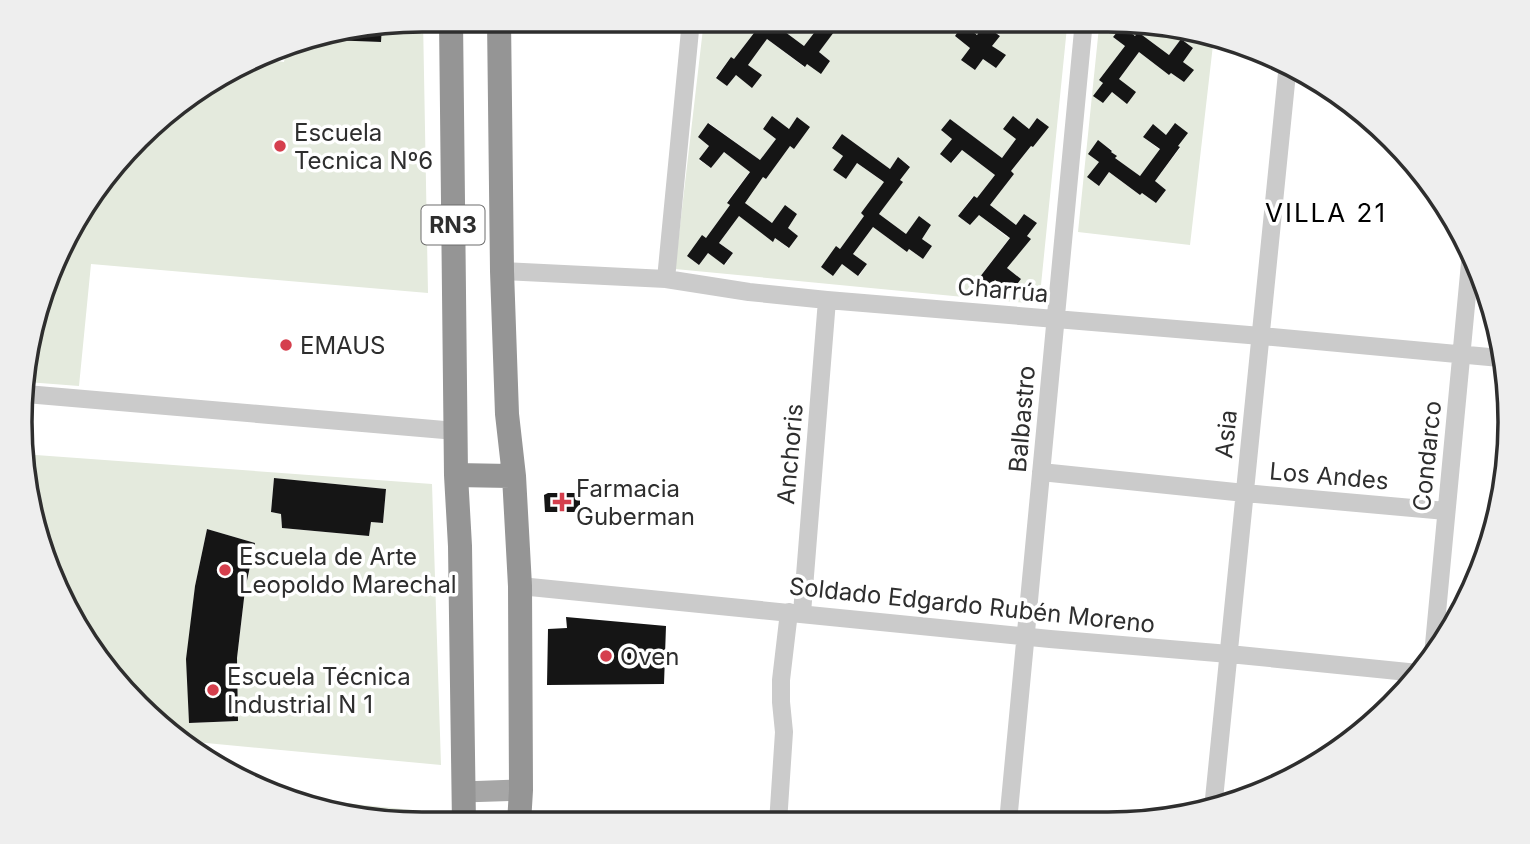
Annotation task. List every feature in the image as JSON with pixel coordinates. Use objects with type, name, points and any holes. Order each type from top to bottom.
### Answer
[{"type":"highway","name":"RN3","points":[[451,32],[456,475],[460,546],[464,812]]},
{"type":"highway","name":"RN3","points":[[499,32],[507,414],[514,476],[520,586],[520,812]]},
{"type":"highway","points":[[456,475],[514,476]]},
{"type":"main road","points":[[463,792],[521,790]]},
{"type":"street","points":[[666,279],[690,32]]},
{"type":"street","name":"Balbastro","points":[[1010,812],[1082,32]]},
{"type":"street","name":"Asia","points":[[1214,798],[1287,75]]},
{"type":"street","name":"Charrúa","points":[[502,271],[666,279],[749,292],[827,300],[1493,357]]},
{"type":"street","name":"Condarco","points":[[1435,636],[1469,273]]},
{"type":"street","name":"Anchoris","points":[[779,812],[784,732],[781,680],[796,612],[827,300]]},
{"type":"street","points":[[32,395],[456,431]]},
{"type":"street","name":"Los Andes","points":[[1041,472],[1446,511]]},
{"type":"street","name":"Soldado Edgardo Rubén Moreno","points":[[520,586],[1408,672]]},
{"type":"shaded area","name":"Escuela Tecnica Nº6","points":[[423,32],[428,293],[91,264],[79,386],[34,383],[39,346],[52,296],[72,249],[112,184],[146,146],[205,97],[273,61],[284,62],[285,56],[296,52],[340,40],[380,42],[381,34]]},
{"type":"shaded area","points":[[703,32],[754,33],[716,77],[727,86],[736,75],[752,87],[761,75],[748,65],[767,39],[804,67],[807,64],[821,73],[830,61],[819,52],[833,32],[958,32],[955,36],[970,48],[962,60],[975,70],[983,59],[996,68],[1005,55],[992,46],[1000,35],[995,32],[1066,32],[1040,295],[1027,303],[675,269]],"holes":[[[772,117],[789,129],[797,117],[810,127],[794,149],[790,146],[766,179],[763,177],[745,203],[772,223],[785,206],[797,214],[788,228],[798,236],[788,248],[775,238],[773,241],[739,216],[719,243],[733,253],[725,265],[708,253],[699,265],[687,256],[706,238],[730,205],[727,202],[751,170],[724,152],[711,168],[699,160],[709,146],[698,137],[709,123],[760,160],[776,139],[763,129]],[[1013,117],[1029,129],[1037,118],[1048,127],[1011,171],[1014,174],[990,205],[1016,225],[1024,214],[1037,223],[1027,236],[1030,239],[1007,268],[1021,279],[1011,292],[995,280],[986,290],[976,282],[1011,236],[1007,237],[980,213],[970,225],[958,216],[973,196],[977,198],[995,175],[962,150],[952,163],[941,155],[952,139],[941,130],[950,119],[1002,158],[1016,139]],[[842,134],[890,169],[898,158],[910,166],[879,214],[906,234],[919,217],[931,225],[922,239],[932,246],[923,259],[909,249],[907,252],[873,227],[853,254],[867,264],[859,276],[842,264],[833,276],[821,267],[836,247],[840,249],[864,216],[861,213],[885,181],[857,163],[846,179],[833,170],[843,156],[832,147]]]},
{"type":"shaded area","points":[[785,32],[815,32],[804,46]]},
{"type":"shaded area","points":[[1098,32],[1117,32],[1113,37],[1125,46],[1099,80],[1103,83],[1094,96],[1103,103],[1112,92],[1127,103],[1119,79],[1139,52],[1169,75],[1171,73],[1184,82],[1193,70],[1183,62],[1193,48],[1181,39],[1169,55],[1139,33],[1184,39],[1213,46],[1190,245],[1078,232]],"holes":[[[1175,124],[1180,148],[1155,181],[1166,190],[1156,203],[1142,193],[1140,195],[1109,172],[1100,185],[1088,177],[1099,162],[1098,141],[1112,150],[1115,158],[1140,176],[1160,150],[1143,137],[1152,125],[1166,135]]]},
{"type":"shaded area","points":[[33,455],[432,484],[441,765],[198,742],[184,732],[146,698],[112,660],[72,595],[52,548],[45,523]],"holes":[[[274,478],[386,489],[383,523],[371,522],[369,536],[282,528],[281,514],[271,512]],[[207,529],[255,543],[245,590],[237,658],[238,721],[189,723],[187,659],[195,586]]]},
{"type":"shaded area","points":[[333,802],[432,812],[396,812]]},
{"type":"building","points":[[785,32],[804,46],[815,32],[834,32],[819,52],[830,61],[821,74],[807,64],[805,67],[767,39],[748,65],[762,75],[752,88],[736,75],[727,86],[716,78],[754,33]]},
{"type":"building","points":[[958,32],[973,32],[977,35],[979,32],[994,32],[1000,36],[992,46],[1006,55],[996,68],[983,59],[975,70],[961,60],[970,48],[955,36]]},
{"type":"building","points":[[1117,32],[1130,32],[1135,36],[1139,33],[1169,55],[1181,39],[1193,48],[1183,62],[1194,70],[1184,82],[1171,73],[1169,75],[1139,52],[1119,79],[1136,92],[1127,104],[1112,92],[1103,103],[1093,96],[1103,83],[1099,80],[1125,46],[1113,37]]},
{"type":"building","points":[[382,34],[381,42],[340,40]]},
{"type":"building","points":[[772,116],[789,129],[797,117],[810,127],[794,149],[790,146],[766,179],[763,177],[745,203],[772,223],[785,205],[797,214],[788,228],[798,236],[789,248],[775,238],[773,242],[739,216],[719,243],[733,253],[724,265],[708,253],[699,265],[687,256],[702,235],[706,238],[750,172],[724,152],[711,168],[699,159],[709,146],[698,137],[708,123],[760,160],[776,139],[763,129]]},
{"type":"building","points":[[1013,116],[1029,129],[1037,118],[1049,127],[1011,171],[1014,174],[990,205],[1016,225],[1024,214],[1037,223],[1027,236],[1031,239],[1007,268],[1021,279],[1011,292],[995,280],[986,291],[976,282],[1010,238],[979,215],[970,225],[958,216],[995,175],[962,150],[951,163],[940,154],[952,139],[941,130],[950,119],[1002,158],[1016,139],[1003,129]]},
{"type":"building","points":[[1175,123],[1188,133],[1155,181],[1166,190],[1156,203],[1142,193],[1140,195],[1109,172],[1099,186],[1087,177],[1099,162],[1088,154],[1098,140],[1117,156],[1115,158],[1140,176],[1160,149],[1143,137],[1153,124],[1166,135]]},
{"type":"building","points":[[842,134],[890,169],[898,157],[910,167],[900,180],[903,182],[879,214],[906,234],[919,216],[931,225],[922,239],[932,246],[923,259],[909,249],[907,252],[873,227],[853,254],[867,264],[858,276],[842,264],[833,276],[821,267],[836,246],[840,249],[864,216],[861,213],[884,182],[857,163],[846,179],[833,170],[843,156],[832,148]]},
{"type":"building","name":"Escuela de Arte Leopoldo Marechal","points":[[274,478],[386,489],[383,523],[371,522],[369,536],[282,528],[281,514],[271,512]]},
{"type":"building","name":"Farmacia Guberman","points":[[580,493],[580,512],[545,512],[544,495]]},
{"type":"building","points":[[207,529],[255,543],[245,590],[237,658],[238,721],[189,723],[186,659],[195,586]]},
{"type":"building","name":"Oven","points":[[566,617],[666,626],[664,684],[547,685],[548,629],[567,628]]},
{"type":"place","name":"Escuela Tecnica Nº6","points":[[280,146]]},
{"type":"place","name":"EMAUS","points":[[286,345]]},
{"type":"place","name":"Farmacia Guberman","points":[[562,502]]},
{"type":"place","name":"Escuela de Arte Leopoldo Marechal","points":[[225,570]]},
{"type":"place","name":"Oven","points":[[606,656]]},
{"type":"place","name":"Escuela Técnica Industrial N 1","points":[[213,690]]},
{"type":"district","name":"VILLA 21","points":[[1326,212]]}]
